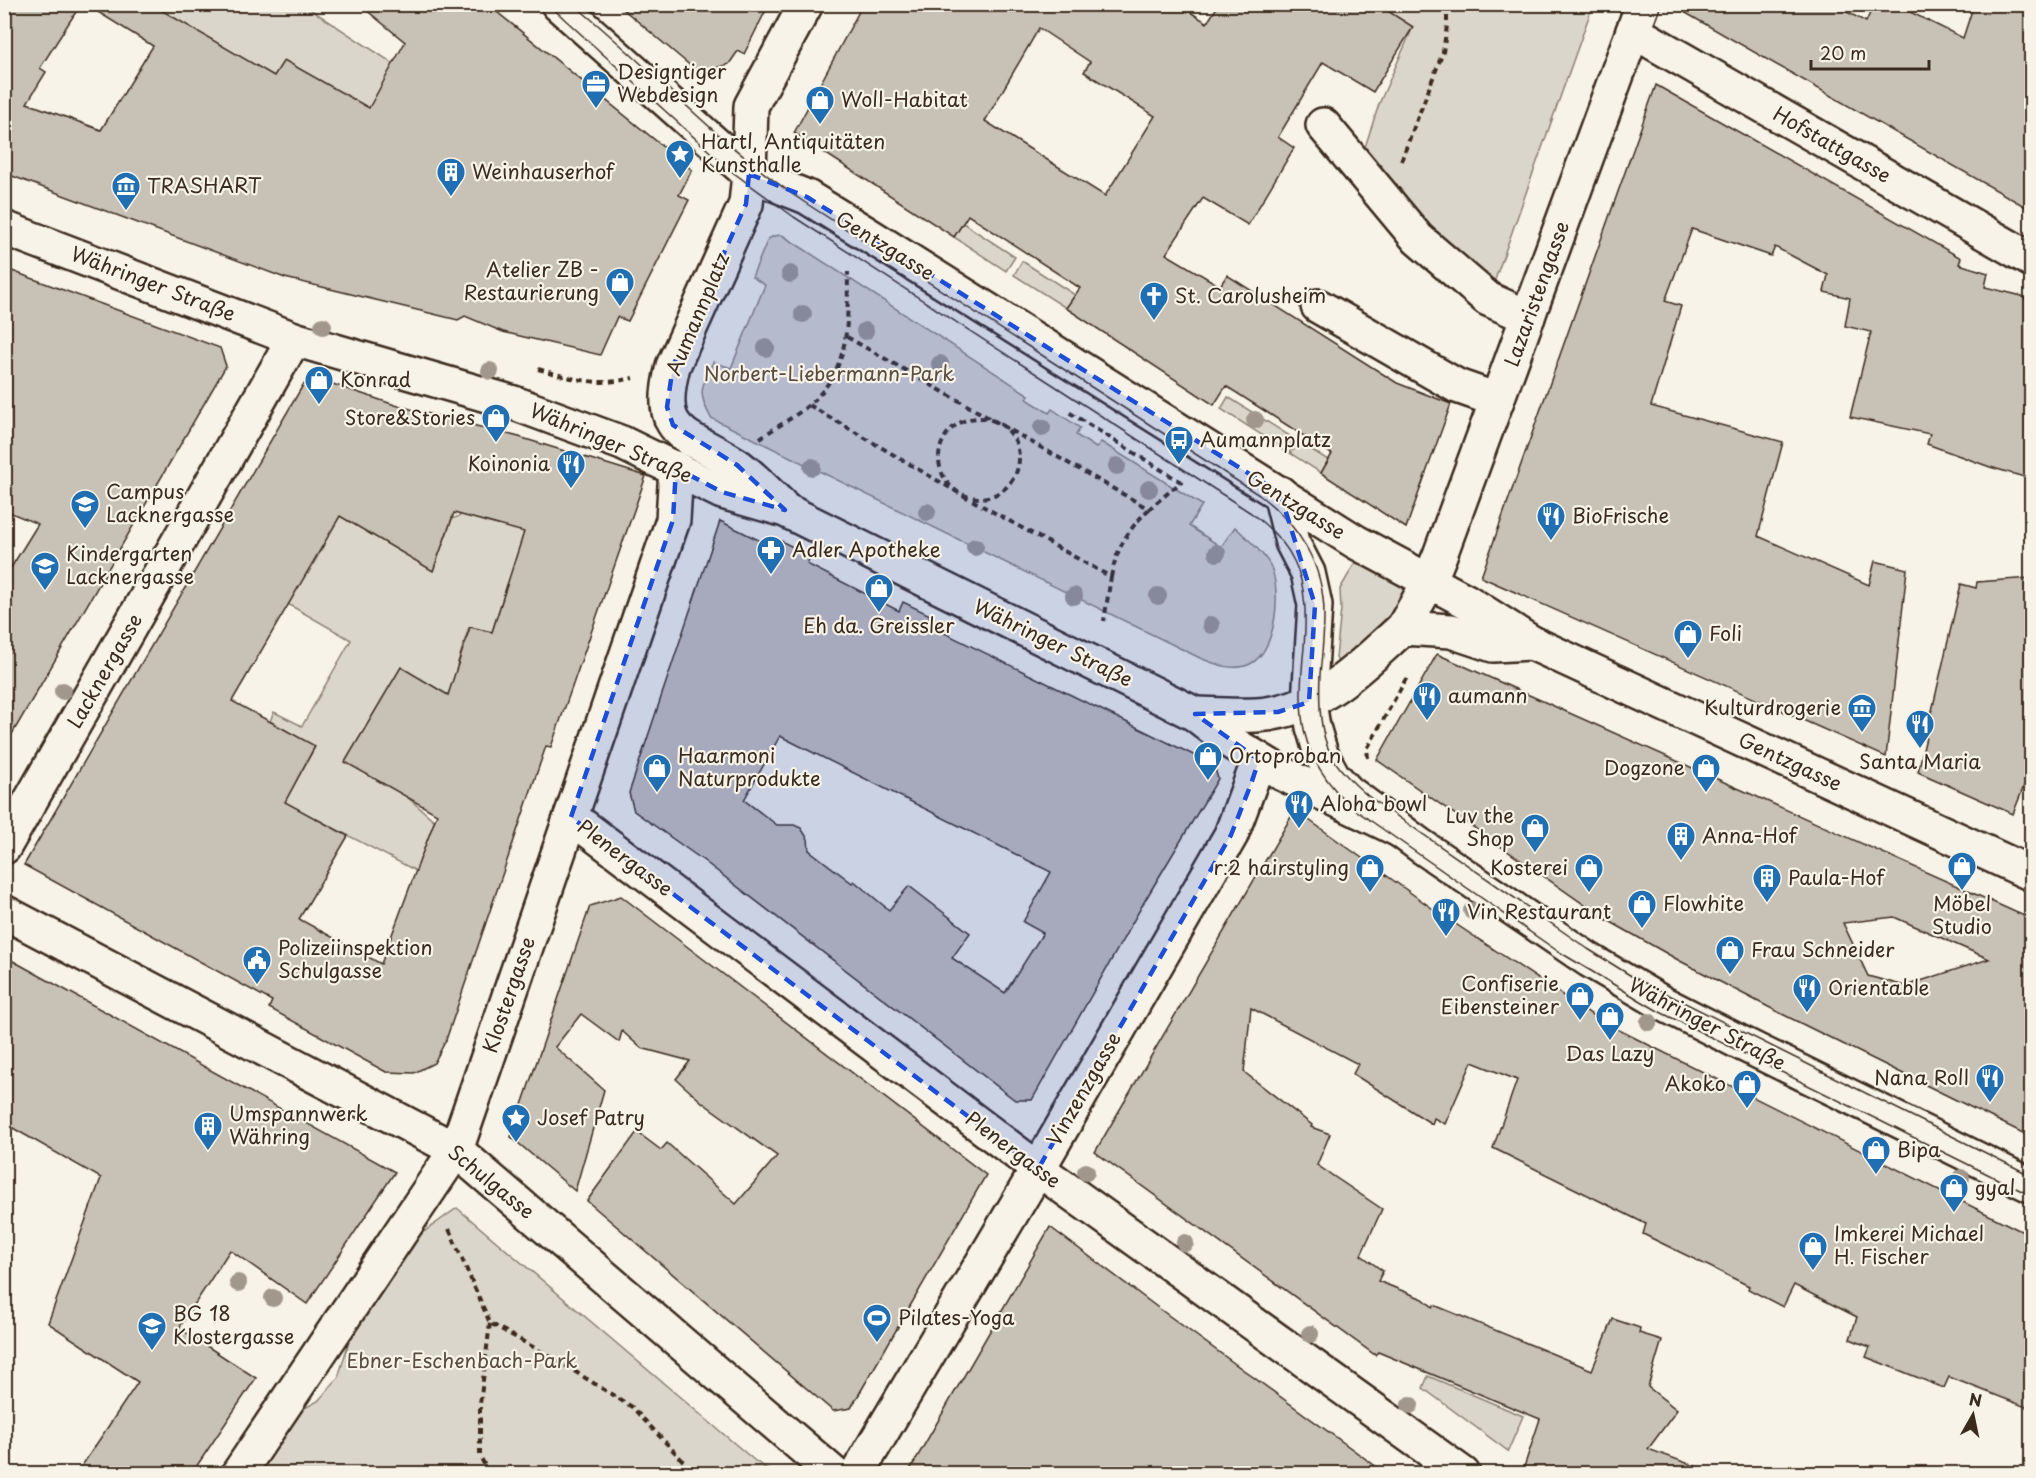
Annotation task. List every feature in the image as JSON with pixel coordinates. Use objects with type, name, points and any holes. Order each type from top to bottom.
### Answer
[{"type":"street","name":"Gentzgasse","points":[[558,4],[749,174],[807,197],[827,209],[1356,542],[1466,601],[1532,643],[2031,874]]},
{"type":"street","name":"Aumannplatz","points":[[785,510],[737,465],[693,441],[673,425],[667,407],[667,391],[673,366],[746,204],[752,106],[806,4]]},
{"type":"street","name":"Hofstattgasse","points":[[1638,18],[2031,260]]},
{"type":"street","name":"Lazaristengasse","points":[[1429,582],[1638,18]]},
{"type":"street","points":[[1323,125],[1418,239],[1488,299],[1528,317]]},
{"type":"street","name":"Währinger Straße","points":[[4,228],[294,339],[514,403],[622,443],[722,492],[785,510],[1195,714],[1232,743],[1283,774],[1401,831]]},
{"type":"street","points":[[1318,306],[1457,386],[1497,400]]},
{"type":"street","name":"Lacknergasse","points":[[4,847],[294,339]]},
{"type":"street","name":"Klostergasse","points":[[238,1473],[456,1150],[673,520],[676,468]]},
{"type":"street","points":[[1280,493],[1292,542],[1308,573],[1315,605],[1310,702]]},
{"type":"street","points":[[1310,702],[1341,683],[1403,628],[1429,582]]},
{"type":"street","points":[[1403,628],[1451,631],[1493,645],[1532,643]]},
{"type":"street","name":"Währinger Straße","points":[[1195,714],[1278,712],[1310,702],[1317,745],[1334,776],[1348,792],[1589,960],[1664,1004],[2031,1186]]},
{"type":"street","name":"Vinzenzgasse","points":[[857,1473],[1038,1169],[1231,836],[1259,760]]},
{"type":"street","name":"Plenergasse","points":[[571,817],[1038,1169],[1463,1473]]},
{"type":"street","name":"Schulgasse","points":[[4,912],[456,1150],[834,1473]]},
{"type":"path","points":[[1385,201],[1443,52],[1447,26],[1447,4]]},
{"type":"path","points":[[757,439],[809,405],[835,373],[847,336],[848,272]]},
{"type":"path","points":[[847,336],[1149,509]]},
{"type":"path","points":[[527,366],[595,383],[634,378]]},
{"type":"path","points":[[809,405],[957,492],[1111,577]]},
{"type":"path","points":[[1067,411],[1181,482],[1135,523],[1115,555],[1104,621]]},
{"type":"path","points":[[978,417],[999,423],[1014,438],[1018,448],[1017,469],[1013,478],[999,493],[989,496],[978,498],[957,492],[944,478],[940,469],[940,448],[943,439],[950,430],[968,419],[978,417]]},
{"type":"path","points":[[1369,768],[1367,749],[1410,671]]},
{"type":"path","points":[[431,1189],[490,1323],[480,1404],[480,1456],[489,1473]]},
{"type":"path","points":[[490,1323],[558,1361],[632,1407],[686,1464],[690,1473]]},
{"type":"highlighted area","points":[[749,174],[807,197],[1280,493],[1315,605],[1309,702],[1278,712],[1195,714],[1259,760],[1251,784],[1231,835],[1038,1169],[571,817],[673,520],[676,468],[722,492],[785,510],[737,465],[673,425],[667,407],[673,366],[746,204]]},
{"type":"green space","points":[[147,5],[304,5],[394,64],[370,109],[274,76]]},
{"type":"green space","points":[[1377,5],[1593,5],[1491,291],[1426,227],[1365,147],[1379,104],[1413,27]]},
{"type":"green space","points":[[963,223],[1015,257],[1006,271],[954,237]]},
{"type":"green space","name":"Norbert-Liebermann-Park","points":[[782,235],[1029,395],[1027,399],[1049,413],[1052,409],[1080,428],[1076,435],[1096,448],[1101,442],[1202,505],[1189,526],[1221,547],[1235,527],[1263,555],[1274,576],[1275,619],[1266,646],[1259,657],[1250,664],[1238,667],[1212,663],[1200,658],[711,418],[702,396],[703,384],[713,362],[731,368],[765,285],[752,277],[768,239]]},
{"type":"green space","points":[[1022,261],[1075,295],[1066,308],[1014,275]]},
{"type":"green space","points":[[1228,397],[1328,460],[1321,473],[1221,409]]},
{"type":"green space","points":[[330,510],[433,571],[452,519],[469,512],[486,522],[503,526],[507,516],[542,527],[508,582],[492,632],[469,627],[457,665],[489,676],[406,796],[436,822],[426,852],[423,852],[416,871],[315,818],[262,843],[315,747],[270,721],[274,712],[302,726],[351,640],[279,599],[297,568],[308,574],[324,545],[313,539]]},
{"type":"green space","points":[[1358,558],[1401,585],[1405,592],[1403,600],[1347,661],[1339,663],[1336,658],[1341,609],[1340,589]]},
{"type":"green space","name":"Ebner-Eschenbach-Park","points":[[457,1208],[754,1460],[773,1473],[257,1474],[299,1411],[318,1401],[338,1378],[356,1318],[403,1247]]},
{"type":"green space","points":[[1428,1376],[1523,1416],[1508,1451],[1423,1388]]},
{"type":"building","points":[[4,4],[81,4],[40,68],[46,72],[27,103],[101,130],[153,46],[85,4],[151,4],[274,76],[284,60],[369,108],[405,42],[359,4],[487,4],[692,170],[679,195],[689,200],[628,321],[617,317],[600,355],[503,332],[465,316],[458,320],[285,278],[4,173]]},
{"type":"building","points":[[617,4],[769,4],[744,54],[738,51],[729,64],[699,73]]},
{"type":"building","points":[[863,4],[1178,4],[1207,23],[1219,4],[1377,4],[1413,27],[1373,92],[1323,62],[1278,137],[1294,148],[1248,225],[1203,198],[1166,254],[1220,286],[1227,275],[1397,383],[1451,404],[1406,528],[1321,473],[1332,454],[1226,386],[1214,405],[1066,308],[1080,288],[968,215],[954,237],[794,133]],"holes":[[[1039,28],[1090,62],[1084,72],[1155,116],[1105,196],[985,121]]]},
{"type":"building","points":[[1670,4],[1832,4],[1866,22],[1874,4],[1894,4],[1963,38],[1974,4],[2031,4],[2031,210]]},
{"type":"building","points":[[1656,85],[1961,258],[1959,264],[1988,273],[1985,287],[2022,296],[2031,305],[2031,479],[1927,444],[1930,434],[1850,417],[1871,332],[1845,326],[1850,298],[1824,292],[1828,275],[1775,247],[1771,256],[1692,229],[1665,301],[1681,306],[1651,406],[1783,442],[1758,536],[1869,585],[1875,561],[1907,569],[1886,757],[1481,577]]},
{"type":"building","points":[[4,268],[220,348],[226,366],[4,748],[4,579],[38,524],[4,510]]},
{"type":"building","points":[[315,378],[395,405],[519,437],[646,476],[551,747],[546,746],[446,1040],[434,1063],[414,1073],[386,1072],[269,1008],[272,1001],[24,865],[303,385]],"holes":[[[454,513],[524,532],[492,632],[470,627],[448,695],[401,667],[345,762],[437,814],[381,964],[299,919],[348,836],[285,802],[315,746],[232,701],[340,516],[433,571]]]},
{"type":"building","points":[[720,521],[777,549],[781,541],[811,556],[807,564],[899,611],[903,602],[930,615],[926,624],[1214,765],[1218,779],[1147,897],[1032,1100],[1015,1100],[704,861],[634,811],[629,793]],"holes":[[[780,736],[1051,872],[1023,922],[1043,933],[1005,993],[952,958],[970,933],[909,886],[889,910],[854,881],[852,883],[809,850],[808,839],[801,828],[794,825],[777,825],[744,800]]]},
{"type":"building","points":[[2031,578],[2031,768],[2013,814],[1918,772],[1961,584],[1976,588],[1977,582]]},
{"type":"building","points":[[1437,654],[2031,919],[2031,1137],[1780,1013],[1602,917],[1377,760]],"holes":[[[1894,917],[1989,959],[1905,986],[1868,976],[1843,923]]]},
{"type":"building","points":[[1295,810],[1436,911],[1603,1022],[2031,1236],[2031,1409],[1949,1377],[1944,1388],[1866,1357],[1870,1347],[1850,1339],[1857,1317],[1794,1285],[1783,1307],[1748,1289],[1749,1286],[1643,1234],[1646,1224],[1493,1148],[1517,1080],[1472,1062],[1445,1124],[1434,1118],[1432,1124],[1353,1074],[1358,1064],[1251,1008],[1244,1072],[1312,1125],[1311,1127],[1330,1134],[1317,1165],[1382,1209],[1361,1255],[1383,1271],[1378,1281],[1423,1299],[1433,1307],[1434,1305],[1592,1370],[1613,1319],[1640,1328],[1639,1333],[1662,1340],[1648,1387],[1677,1410],[1648,1449],[1703,1469],[1702,1473],[1522,1473],[1540,1419],[1378,1352],[1375,1355],[1095,1152]]},
{"type":"building","points":[[621,896],[986,1175],[851,1408],[833,1411],[587,1201],[637,1132],[661,1150],[667,1143],[736,1204],[777,1156],[703,1103],[676,1079],[690,1061],[641,1048],[622,1031],[619,1042],[581,1014],[555,1047],[604,1090],[575,1191],[511,1137],[590,906]]},
{"type":"building","points":[[4,956],[395,1172],[307,1304],[230,1250],[179,1328],[256,1378],[192,1473],[77,1473],[138,1382],[48,1323],[101,1178],[4,1123]]},
{"type":"building","points":[[1050,1227],[1157,1307],[1385,1473],[908,1473]]},
{"type":"tram line","points":[[548,4],[731,171],[794,217],[1251,513],[1276,534],[1294,561],[1305,603],[1301,694],[1305,734],[1320,770],[1351,807],[1556,950],[1658,1011],[2032,1196]]},
{"type":"tram line","points":[[573,4],[714,131],[773,180],[1273,506],[1297,532],[1306,547],[1314,562],[1323,596],[1320,695],[1321,716],[1327,746],[1339,767],[1368,796],[1588,949],[1633,977],[2032,1176]]},
{"type":"place","name":"Designtiger Webdesign","points":[[596,110]]},
{"type":"place","name":"Woll-Habitat","points":[[820,126]]},
{"type":"place","name":"Hartl, Antiquitäten Kunsthalle","points":[[680,180]]},
{"type":"place","name":"Weinhauserhof","points":[[451,198]]},
{"type":"place","name":"TRASHART","points":[[126,212]]},
{"type":"place","name":"Atelier ZB - Restaurierung","points":[[620,308]]},
{"type":"place","name":"St. Carolusheim","points":[[1154,322]]},
{"type":"place","name":"Konrad","points":[[319,406]]},
{"type":"place","name":"Store&Stories","points":[[496,444]]},
{"type":"place","name":"Aumannplatz","points":[[1179,466]]},
{"type":"place","name":"Koinonia","points":[[571,490]]},
{"type":"place","name":"Campus Lacknergasse","points":[[85,530]]},
{"type":"place","name":"BioFrische","points":[[1551,542]]},
{"type":"place","name":"Adler Apotheke","points":[[771,576]]},
{"type":"place","name":"Kindergarten Lacknergasse","points":[[45,592]]},
{"type":"place","name":"Eh da. Greissler","points":[[879,614]]},
{"type":"place","name":"Foli","points":[[1688,660]]},
{"type":"place","name":"aumann","points":[[1427,722]]},
{"type":"place","name":"Kulturdrogerie","points":[[1862,734]]},
{"type":"place","name":"Santa Maria","points":[[1920,750]]},
{"type":"place","name":"Ortoproban","points":[[1208,782]]},
{"type":"place","name":"Haarmoni Naturprodukte","points":[[657,794]]},
{"type":"place","name":"Dogzone","points":[[1706,794]]},
{"type":"place","name":"Aloha bowl","points":[[1299,830]]},
{"type":"place","name":"Luv the Shop","points":[[1535,854]]},
{"type":"place","name":"Anna-Hof","points":[[1681,862]]},
{"type":"place","name":"Möbel Studio","points":[[1962,892]]},
{"type":"place","name":"r:2 hairstyling","points":[[1370,894]]},
{"type":"place","name":"Kosterei","points":[[1589,894]]},
{"type":"place","name":"Paula-Hof","points":[[1767,904]]},
{"type":"place","name":"Flowhite","points":[[1642,930]]},
{"type":"place","name":"Vin Restaurant","points":[[1446,938]]},
{"type":"place","name":"Frau Schneider","points":[[1730,976]]},
{"type":"place","name":"Polizeiinspektion Schulgasse","points":[[257,986]]},
{"type":"place","name":"Orientable","points":[[1807,1014]]},
{"type":"place","name":"Confiserie Eibensteiner","points":[[1580,1022]]},
{"type":"place","name":"Das Lazy","points":[[1610,1042]]},
{"type":"place","name":"Nana Roll","points":[[1990,1104]]},
{"type":"place","name":"Akoko","points":[[1747,1110]]},
{"type":"place","name":"Josef Patry","points":[[516,1144]]},
{"type":"place","name":"Umspannwerk Währing","points":[[208,1152]]},
{"type":"place","name":"Bipa","points":[[1876,1176]]},
{"type":"place","name":"gyal","points":[[1954,1214]]},
{"type":"place","name":"Imkerei Michael H. Fischer","points":[[1813,1272]]},
{"type":"place","name":"Pilates-Yoga","points":[[877,1344]]},
{"type":"place","name":"BG 18 Klostergasse","points":[[152,1352]]}]
